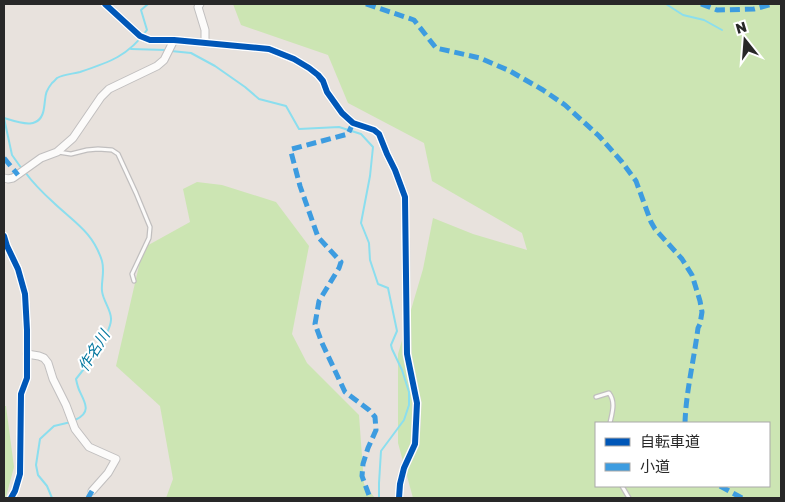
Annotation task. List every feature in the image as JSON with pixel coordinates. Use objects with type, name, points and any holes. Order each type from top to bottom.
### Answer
[{"type":"street","points":[[104,4],[140,36],[150,40],[171,46],[205,43],[269,49],[294,59],[318,75],[342,113],[353,123],[374,130],[378,134],[405,197],[407,354],[417,403],[415,444],[404,468],[400,484],[400,498]]},
{"type":"street","points":[[200,4],[198,7],[205,30],[205,43]]},
{"type":"street","points":[[4,178],[13,178],[40,158],[57,152],[73,138],[101,97],[109,89],[157,66],[164,60],[171,46]]},
{"type":"street","points":[[4,236],[18,269],[25,294],[27,315],[27,378],[21,394],[20,474],[11,498]]},
{"type":"street","points":[[27,354],[44,358],[48,363],[53,379],[75,428],[89,446],[116,459],[108,473],[92,491]]},
{"type":"lane","points":[[57,152],[71,154],[98,149],[112,150],[118,154],[150,227],[149,238],[132,274],[134,281]]},
{"type":"lane","points":[[596,397],[609,394],[612,397],[613,405],[610,422]]},
{"type":"lane","points":[[623,487],[629,498]]},
{"type":"green space","points":[[233,4],[781,4],[781,498],[413,498],[398,443],[398,354],[423,269],[433,218],[473,234],[527,250],[522,233],[432,181],[424,143],[348,103],[328,55],[241,25]]},
{"type":"green space","points":[[197,182],[222,185],[276,202],[309,246],[292,334],[307,363],[359,415],[364,484],[375,498],[166,498],[173,479],[160,406],[116,366],[143,248],[190,222],[183,189]]},
{"type":"green space","points":[[4,406],[6,406],[14,467],[6,497],[4,497]]},
{"type":"waterway","points":[[4,118],[23,123],[34,123],[42,115],[46,92],[57,78],[100,65],[118,57],[133,46],[147,30],[141,10],[148,4]]},
{"type":"waterway","points":[[666,4],[683,15],[704,20],[722,30]]},
{"type":"waterway","points":[[131,49],[166,50]]},
{"type":"waterway","points":[[171,51],[191,53],[215,66],[259,99],[286,106],[299,129],[339,127],[361,134],[373,147],[370,176],[361,223],[369,243],[370,260],[378,284],[388,288],[397,331],[391,345],[409,392],[409,405],[404,420],[381,451],[379,498]]},
{"type":"waterway","name":"作名川","points":[[4,118],[12,155],[22,169]]},
{"type":"waterway","name":"作名川","points":[[25,172],[94,242],[103,265],[102,291],[110,313],[110,326],[102,342],[76,379],[86,408],[83,414],[75,420]]},
{"type":"waterway","name":"作名川","points":[[52,498],[47,486],[38,475],[36,465],[40,439],[54,426],[71,422]]},
{"type":"marked path","points":[[366,4],[414,20],[436,48],[480,58],[510,71],[543,90],[565,105],[599,136],[622,162],[636,181],[655,229],[682,259],[692,275],[700,301],[702,312],[688,387],[685,422]]},
{"type":"marked path","points":[[701,4],[717,10],[754,9],[773,4]]},
{"type":"marked path","points":[[353,123],[348,134],[292,149],[291,152],[300,186],[318,237],[341,262],[319,301],[315,324],[345,392],[369,410],[375,417],[376,430],[363,464],[362,476],[370,498]]},
{"type":"marked path","points":[[4,158],[18,175]]},
{"type":"marked path","points":[[722,487],[742,498]]},
{"type":"marked path","points":[[88,498],[92,491]]},
{"type":"cycle path","points":[[105,4],[140,36],[150,40],[174,40],[269,49],[294,59],[318,75],[342,113],[353,123],[374,130],[379,134],[405,197],[407,354],[417,403],[415,444],[404,468],[399,498]]},
{"type":"cycle path","points":[[4,236],[18,269],[25,294],[27,330],[27,378],[21,394],[20,474],[11,498]]}]
